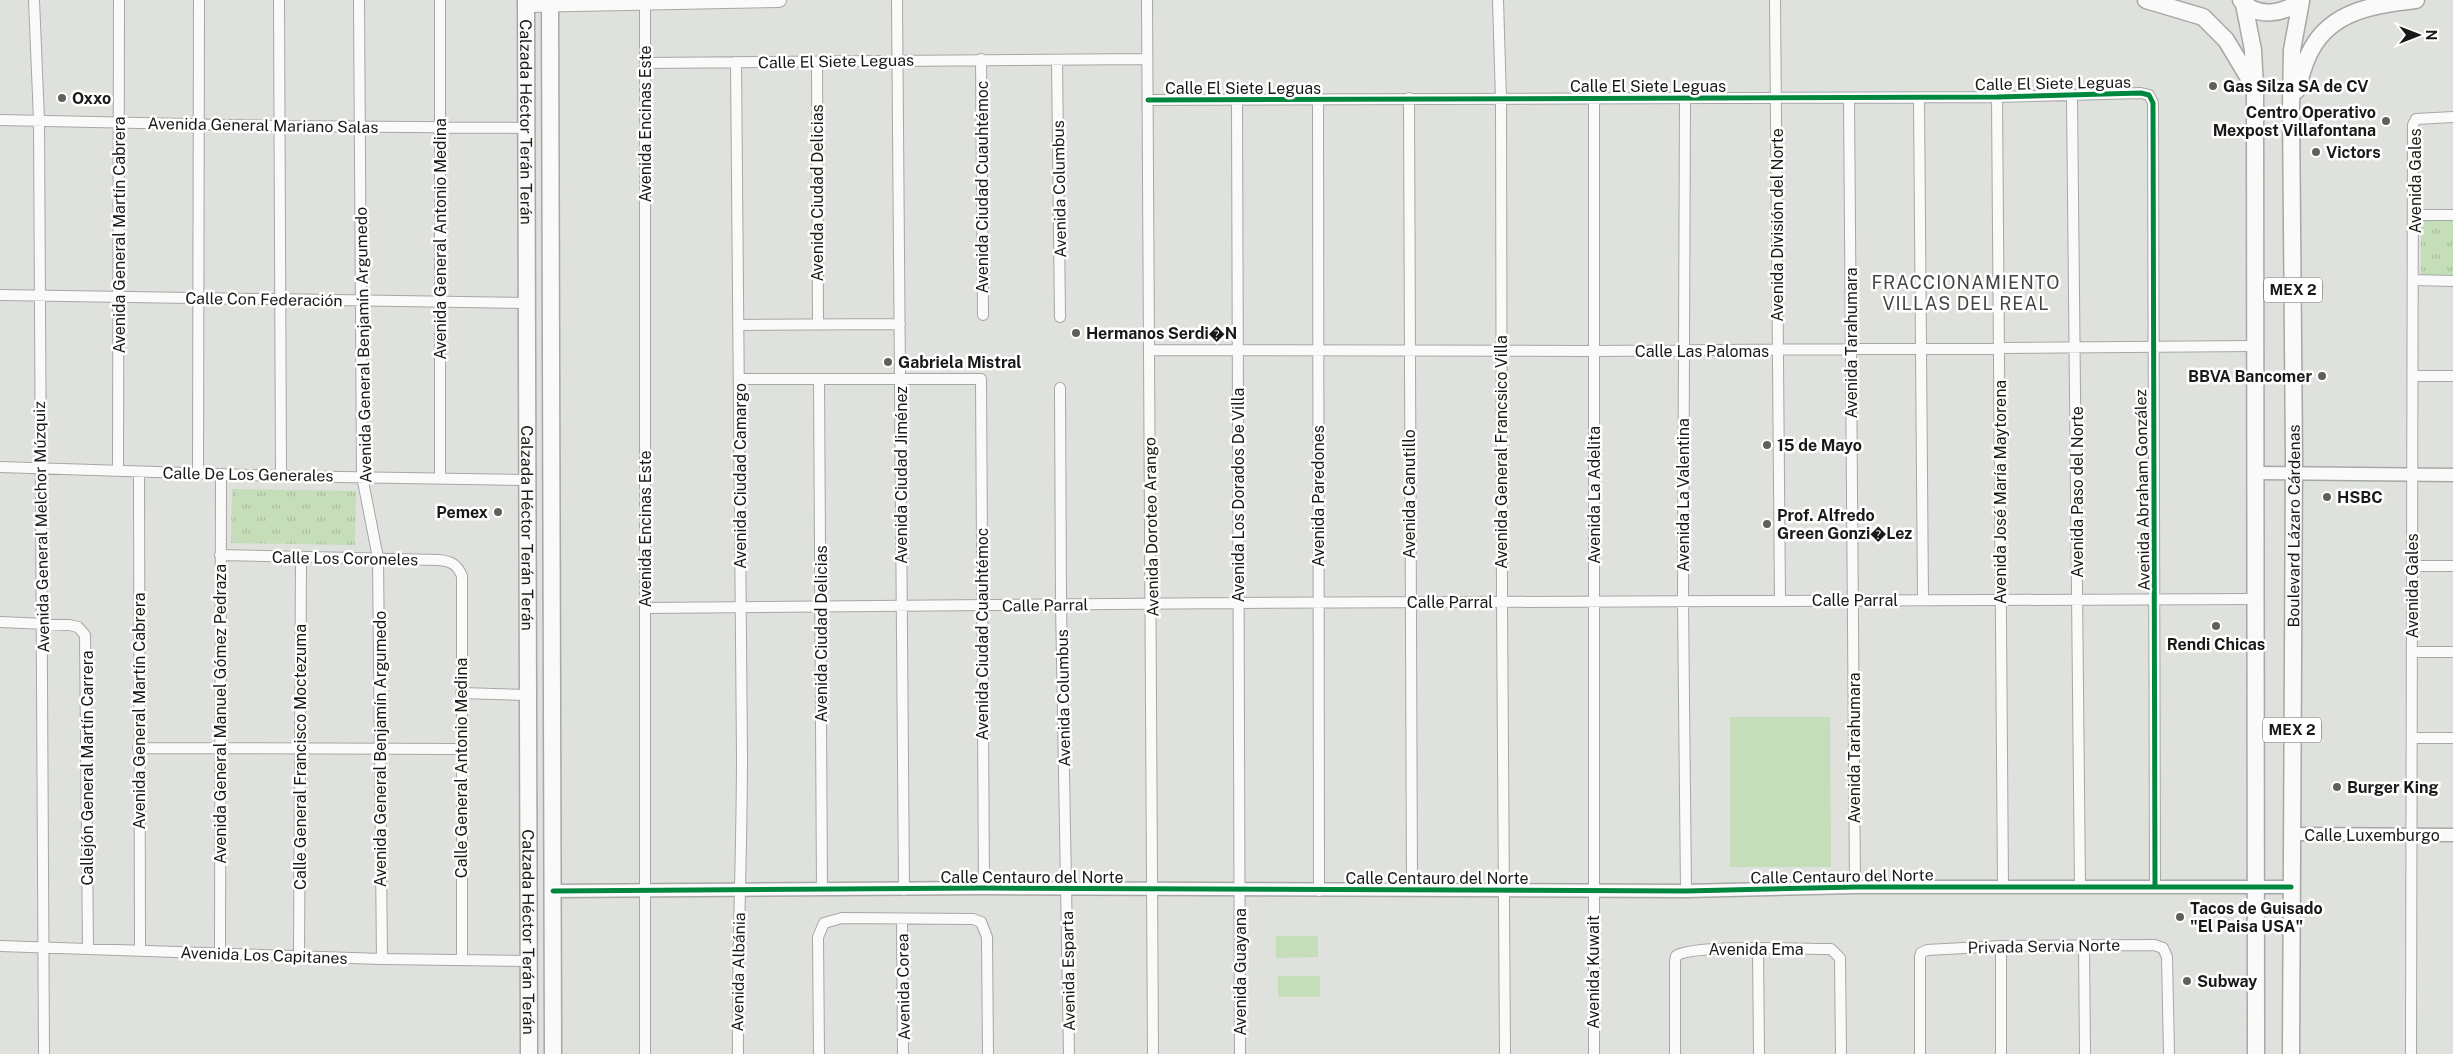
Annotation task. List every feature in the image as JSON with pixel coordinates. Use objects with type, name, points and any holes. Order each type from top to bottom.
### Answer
[{"type":"main road","points":[[526,2],[645,4],[779,0]]},
{"type":"main road","points":[[2146,0],[2203,16],[2226,40],[2255,88]]},
{"type":"main road","name":"MEX 2","points":[[2240,1],[2257,11],[2269,13],[2291,8],[2301,0]]},
{"type":"main road","name":"Boulevard Lázaro Cárdenas","points":[[2291,1054],[2294,473],[2290,107],[2292,50],[2301,0]]},
{"type":"main road","points":[[2290,107],[2311,50],[2324,31],[2344,16],[2369,6],[2416,0]]},
{"type":"main road","points":[[2240,1],[2254,50],[2255,88]]},
{"type":"main road","name":"Calzada Héctor Terán Terán","points":[[526,2],[529,1054]]},
{"type":"main road","name":"Calzada Héctor Terán Terán","points":[[550,2],[553,1054]]},
{"type":"main road","name":"MEX 2","points":[[2255,88],[2256,1054]]},
{"type":"main road","points":[[527,303],[536,309],[540,315],[545,371],[550,384]]},
{"type":"main road","points":[[528,768],[534,796],[536,864],[542,880],[553,891]]},
{"type":"main road","points":[[528,961],[536,966],[543,981],[544,1054]]},
{"type":"street","name":"Avenida General Melchor Múzquiz","points":[[34,0],[40,120],[44,1054]]},
{"type":"street","name":"Avenida General Martín Cabrera","points":[[118,0],[120,297],[118,470]]},
{"type":"street","points":[[198,474],[199,0]]},
{"type":"street","points":[[278,0],[280,476]]},
{"type":"street","name":"Avenida General Benjamín Argumedo","points":[[359,0],[362,476],[378,558],[382,959]]},
{"type":"street","name":"Avenida General Antonio Medina","points":[[440,0],[440,478]]},
{"type":"street","name":"Avenida Ciudad Jiménez","points":[[897,0],[904,890]]},
{"type":"street","name":"Avenida Doroteo Arango","points":[[1147,0],[1152,604],[1151,890],[1153,1054]]},
{"type":"street","name":"Avenida General Francsico Villa","points":[[1498,0],[1501,99],[1505,1054]]},
{"type":"street","name":"Avenida División del Norte","points":[[1775,0],[1780,601]]},
{"type":"street","name":"Avenida Encinas Este","points":[[645,4],[645,1054]]},
{"type":"street","name":"Avenida Ciudad Cuauhtémoc","points":[[980,59],[982,315]]},
{"type":"street","name":"Calle El Siete Leguas","points":[[645,62],[1147,59]]},
{"type":"street","name":"Avenida Columbus","points":[[1057,60],[1060,318]]},
{"type":"street","name":"Avenida Ciudad Camargo","points":[[736,62],[740,379],[741,891]]},
{"type":"street","name":"Avenida Ciudad Delicias","points":[[817,62],[818,324]]},
{"type":"street","name":"Calle El Siete Leguas","points":[[1148,100],[1237,101],[1408,98],[1776,99],[2072,96],[2141,93],[2149,95]]},
{"type":"street","name":"Avenida Abraham González","points":[[2149,95],[2153,103],[2156,599],[2155,886]]},
{"type":"street","name":"Avenida Paso del Norte","points":[[2072,96],[2080,887]]},
{"type":"street","name":"Avenida José María Maytorena","points":[[1997,97],[2003,887]]},
{"type":"street","name":"Avenida Canutillo","points":[[1408,98],[1409,602],[1412,890]]},
{"type":"street","name":"Avenida La Adelita","points":[[1593,891],[1594,98]]},
{"type":"street","name":"Avenida Tarahumara","points":[[1849,98],[1855,887]]},
{"type":"street","points":[[1918,98],[1923,600]]},
{"type":"street","name":"Avenida La Valentina","points":[[1685,99],[1683,601],[1686,891]]},
{"type":"street","name":"Avenida Paredones","points":[[1318,100],[1319,891]]},
{"type":"street","name":"Avenida Los Dorados De Villa","points":[[1237,101],[1240,890]]},
{"type":"street","name":"Avenida Gales","points":[[2412,1054],[2413,566],[2411,475],[2414,376],[2413,125],[2416,119],[2453,118]]},
{"type":"street","name":"Avenida General Mariano Salas","points":[[0,120],[119,121],[200,125],[526,128]]},
{"type":"street","points":[[2414,215],[2453,215]]},
{"type":"street","points":[[2414,280],[2453,281]]},
{"type":"street","name":"Calle Con Federación","points":[[0,295],[527,303]]},
{"type":"street","points":[[739,325],[900,324]]},
{"type":"street","name":"Calle Las Palomas","points":[[1149,350],[1594,352],[2255,346]]},
{"type":"street","points":[[2414,376],[2453,376]]},
{"type":"street","points":[[740,379],[900,379]]},
{"type":"street","name":"Avenida Ciudad Delicias","points":[[820,379],[822,890]]},
{"type":"street","name":"Avenida Ciudad Cuauhtémoc","points":[[900,379],[981,379],[984,888]]},
{"type":"street","name":"Avenida Columbus","points":[[1060,388],[1065,889]]},
{"type":"street","name":"Calle De Los Generales","points":[[0,467],[221,475],[526,480]]},
{"type":"street","name":"Avenida General Martín Cabrera","points":[[139,472],[138,748],[140,950]]},
{"type":"street","points":[[2256,473],[2453,475]]},
{"type":"street","name":"Avenida General Manuel Gómez Pedraza","points":[[220,954],[221,475]]},
{"type":"street","name":"Calle Los Coroneles","points":[[220,555],[448,561],[458,567],[462,576]]},
{"type":"street","name":"Calle General Francisco Moctezuma","points":[[299,957],[300,557]]},
{"type":"street","points":[[2413,566],[2453,566]]},
{"type":"street","name":"Calle General Antonio Medina","points":[[462,576],[460,749],[462,960]]},
{"type":"street","name":"Calle Parral","points":[[645,608],[1318,602],[2255,599]]},
{"type":"street","points":[[0,622],[42,624]]},
{"type":"street","name":"Callejón General Martín Carrera","points":[[42,624],[78,627],[85,635],[86,642],[88,948]]},
{"type":"street","points":[[2412,652],[2453,652]]},
{"type":"street","points":[[461,693],[527,695]]},
{"type":"street","points":[[2412,738],[2453,738]]},
{"type":"street","points":[[138,748],[460,749]]},
{"type":"street","name":"Calle Luxemburgo","points":[[2292,834],[2453,835]]},
{"type":"street","name":"Calle Centauro del Norte","points":[[553,891],[645,892],[984,888],[1319,891],[1505,889],[1686,891],[1855,887],[2291,887]]},
{"type":"street","name":"Avenida Esparta","points":[[1065,889],[1070,980],[1070,1054]]},
{"type":"street","name":"Avenida Guayana","points":[[1240,890],[1240,1054]]},
{"type":"street","name":"Avenida Albánia","points":[[738,1054],[738,929],[741,891]]},
{"type":"street","name":"Avenida Kuwait","points":[[1593,891],[1594,1054]]},
{"type":"street","points":[[819,1054],[817,947],[820,930],[824,924],[831,920],[842,918],[902,920],[973,919],[980,922],[985,927],[987,937],[988,1054]]},
{"type":"street","name":"Avenida Corea","points":[[902,920],[903,1054]]},
{"type":"street","points":[[2084,945],[2085,1054]]},
{"type":"street","name":"Privada Servia Norte","points":[[1920,1054],[1921,953],[1928,950],[2001,946],[2084,945],[2160,946],[2166,952],[2168,963],[2169,1054]]},
{"type":"street","name":"Avenida Los Capitanes","points":[[0,946],[299,957],[528,961]]},
{"type":"street","points":[[2001,946],[2001,1054]]},
{"type":"street","points":[[1758,949],[1758,1054]]},
{"type":"street","name":"Avenida Ema","points":[[1675,1054],[1676,956],[1690,950],[1831,949],[1840,958],[1841,1054]]},
{"type":"green space","points":[[2421,221],[2453,221],[2453,275],[2421,276]]},
{"type":"green space","points":[[232,489],[356,491],[355,545],[231,543]]},
{"type":"green space","points":[[1730,717],[1830,717],[1831,867],[1730,867]]},
{"type":"green space","points":[[1276,936],[1318,936],[1318,957],[1276,958]]},
{"type":"green space","points":[[1278,976],[1320,976],[1320,997],[1278,997]]},
{"type":"cycle path","points":[[1148,100],[1997,97],[2141,93],[2149,95],[2153,103],[2155,886]]},
{"type":"cycle path","points":[[553,891],[984,888],[1686,891],[1855,887],[2291,887]]},
{"type":"place","name":"Gas Silza SA de CV","points":[[2213,86]]},
{"type":"place","name":"Oxxo","points":[[62,98]]},
{"type":"place","name":"Centro Operativo Mexpost Villafontana","points":[[2386,121]]},
{"type":"place","name":"Victors","points":[[2316,152]]},
{"type":"place","name":"Hermanos Serdi�N","points":[[1076,333]]},
{"type":"place","name":"Gabriela Mistral","points":[[888,362]]},
{"type":"place","name":"BBVA Bancomer","points":[[2322,376]]},
{"type":"place","name":"15 de Mayo","points":[[1767,445]]},
{"type":"place","name":"HSBC","points":[[2327,497]]},
{"type":"place","name":"Pemex","points":[[498,512]]},
{"type":"place","name":"Prof. Alfredo Green Gonzi�Lez","points":[[1767,524]]},
{"type":"place","name":"Rendi Chicas","points":[[2216,626]]},
{"type":"place","name":"Burger King","points":[[2337,787]]},
{"type":"place","name":"Tacos de Guisado \"El Paisa USA\"","points":[[2180,917]]},
{"type":"place","name":"Subway","points":[[2187,981]]},
{"type":"district","name":"FRACCIONAMIENTO VILLAS DEL REAL","points":[[1966,293]]}]
